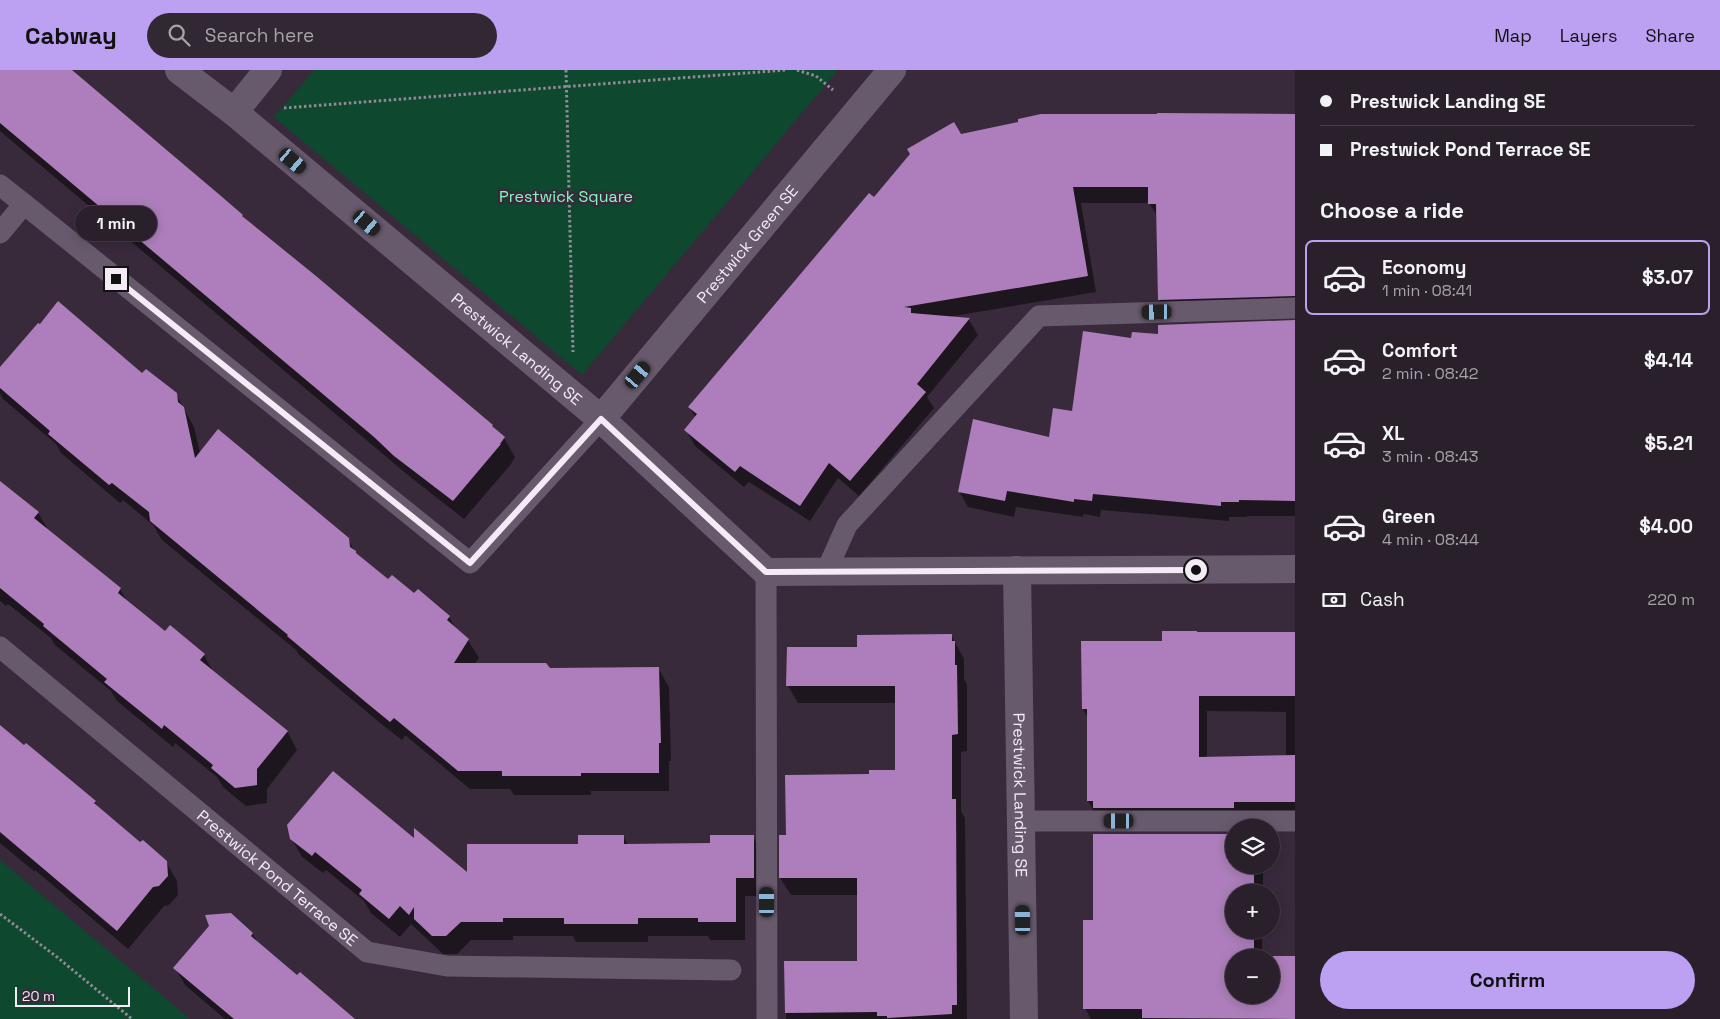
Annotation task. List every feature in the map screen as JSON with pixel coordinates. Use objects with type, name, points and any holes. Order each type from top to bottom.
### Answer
[{"type":"street","name":"Prestwick Landing SE","points":[[179,70],[234,112],[601,419],[766,572]]},
{"type":"street","points":[[234,112],[268,70]]},
{"type":"street","name":"Prestwick Green SE","points":[[601,419],[892,70]]},
{"type":"street","points":[[766,572],[1295,569]]},
{"type":"street","name":"Prestwick Landing SE","points":[[1018,570],[1024,1019]]},
{"type":"lane","points":[[0,184],[470,563],[601,419]]},
{"type":"lane","points":[[0,233],[24,204]]},
{"type":"lane","points":[[826,572],[847,525],[1039,316],[1295,308]]},
{"type":"lane","points":[[766,572],[767,1019]]},
{"type":"lane","name":"Prestwick Pond Terrace SE","points":[[0,647],[367,952],[447,966],[731,970]]},
{"type":"lane","points":[[1022,821],[1295,821]]},
{"type":"path","points":[[566,70],[574,396]]},
{"type":"path","points":[[234,112],[786,70]]},
{"type":"path","points":[[797,70],[816,76],[858,110]]},
{"type":"path","points":[[0,914],[57,957],[132,1019]]},
{"type":"green space","name":"Prestwick Square","points":[[314,70],[838,70],[582,375],[274,117]]},
{"type":"green space","points":[[0,860],[190,1019],[0,1019]]},
{"type":"building","points":[[0,70],[72,70],[242,216],[493,425],[505,437],[453,501],[394,456],[374,437],[0,123]]},
{"type":"building","points":[[1041,114],[1295,114],[1295,296],[1158,300],[1156,204],[1148,204],[1148,187],[1073,187],[1088,276],[904,307],[911,308],[911,313],[970,318],[917,384],[926,392],[850,481],[829,463],[800,506],[740,466],[735,472],[684,430],[697,414],[688,407],[869,193],[874,197],[910,154],[907,149],[954,122],[961,134],[1018,122],[1018,119]]},
{"type":"building","points":[[58,301],[142,373],[146,369],[177,393],[178,402],[184,407],[195,458],[218,429],[349,538],[350,547],[388,579],[392,575],[414,593],[418,589],[450,616],[447,620],[469,639],[454,663],[546,663],[550,668],[659,667],[661,743],[659,743],[659,773],[581,773],[581,776],[502,776],[502,771],[458,771],[394,718],[390,722],[150,521],[149,512],[112,483],[109,485],[48,434],[50,431],[0,388],[0,367],[38,323],[40,324]]},
{"type":"building","points":[[1295,320],[1295,501],[1239,500],[1239,502],[1221,502],[1221,506],[1093,494],[1092,501],[1074,499],[1074,502],[1007,491],[1005,501],[958,492],[973,419],[1049,437],[1053,408],[1072,411],[1083,331],[1131,338],[1132,332],[1158,334],[1158,325]]},
{"type":"building","points":[[0,481],[39,512],[34,518],[121,588],[118,593],[165,631],[170,625],[205,654],[200,660],[288,731],[257,769],[257,785],[235,788],[211,768],[213,765],[164,725],[162,729],[104,682],[107,679],[0,588]]},
{"type":"building","points":[[1162,631],[1295,632],[1295,696],[1199,696],[1199,757],[1295,755],[1295,802],[1234,802],[1234,808],[1093,808],[1093,801],[1087,801],[1087,709],[1082,709],[1081,641],[1162,641]]},
{"type":"building","points":[[952,634],[952,641],[955,641],[955,665],[957,665],[958,734],[952,735],[952,799],[956,799],[957,1005],[952,1005],[952,1014],[887,1018],[887,1016],[877,1016],[877,1012],[785,1013],[784,961],[857,961],[857,878],[779,878],[779,835],[786,835],[785,775],[869,774],[869,770],[895,770],[895,686],[786,686],[787,647],[857,647],[857,635]]},
{"type":"building","points":[[0,725],[24,745],[26,743],[96,801],[94,803],[140,842],[143,840],[167,861],[168,876],[159,886],[153,887],[117,931],[0,832]]},
{"type":"building","points":[[333,771],[414,838],[414,828],[467,872],[467,844],[578,844],[578,835],[624,835],[624,844],[710,843],[710,835],[754,835],[754,878],[736,878],[736,922],[698,922],[698,918],[638,918],[638,924],[564,924],[564,918],[503,918],[503,922],[461,922],[446,936],[432,936],[414,919],[414,907],[409,915],[400,906],[389,919],[359,894],[362,890],[315,852],[312,856],[290,839],[287,825]]},
{"type":"building","points":[[1093,834],[1225,834],[1225,874],[1254,874],[1254,884],[1225,884],[1225,939],[1254,939],[1254,949],[1225,949],[1225,1004],[1280,1004],[1280,956],[1295,956],[1295,1019],[1142,1018],[1142,1009],[1083,1009],[1083,920],[1093,920]]},
{"type":"building","points":[[231,913],[253,933],[251,936],[297,975],[300,972],[355,1019],[234,1019],[173,968],[209,926],[205,915]]},
{"type":"route","points":[[116,279],[470,563],[601,419],[766,572],[1196,570]]}]
